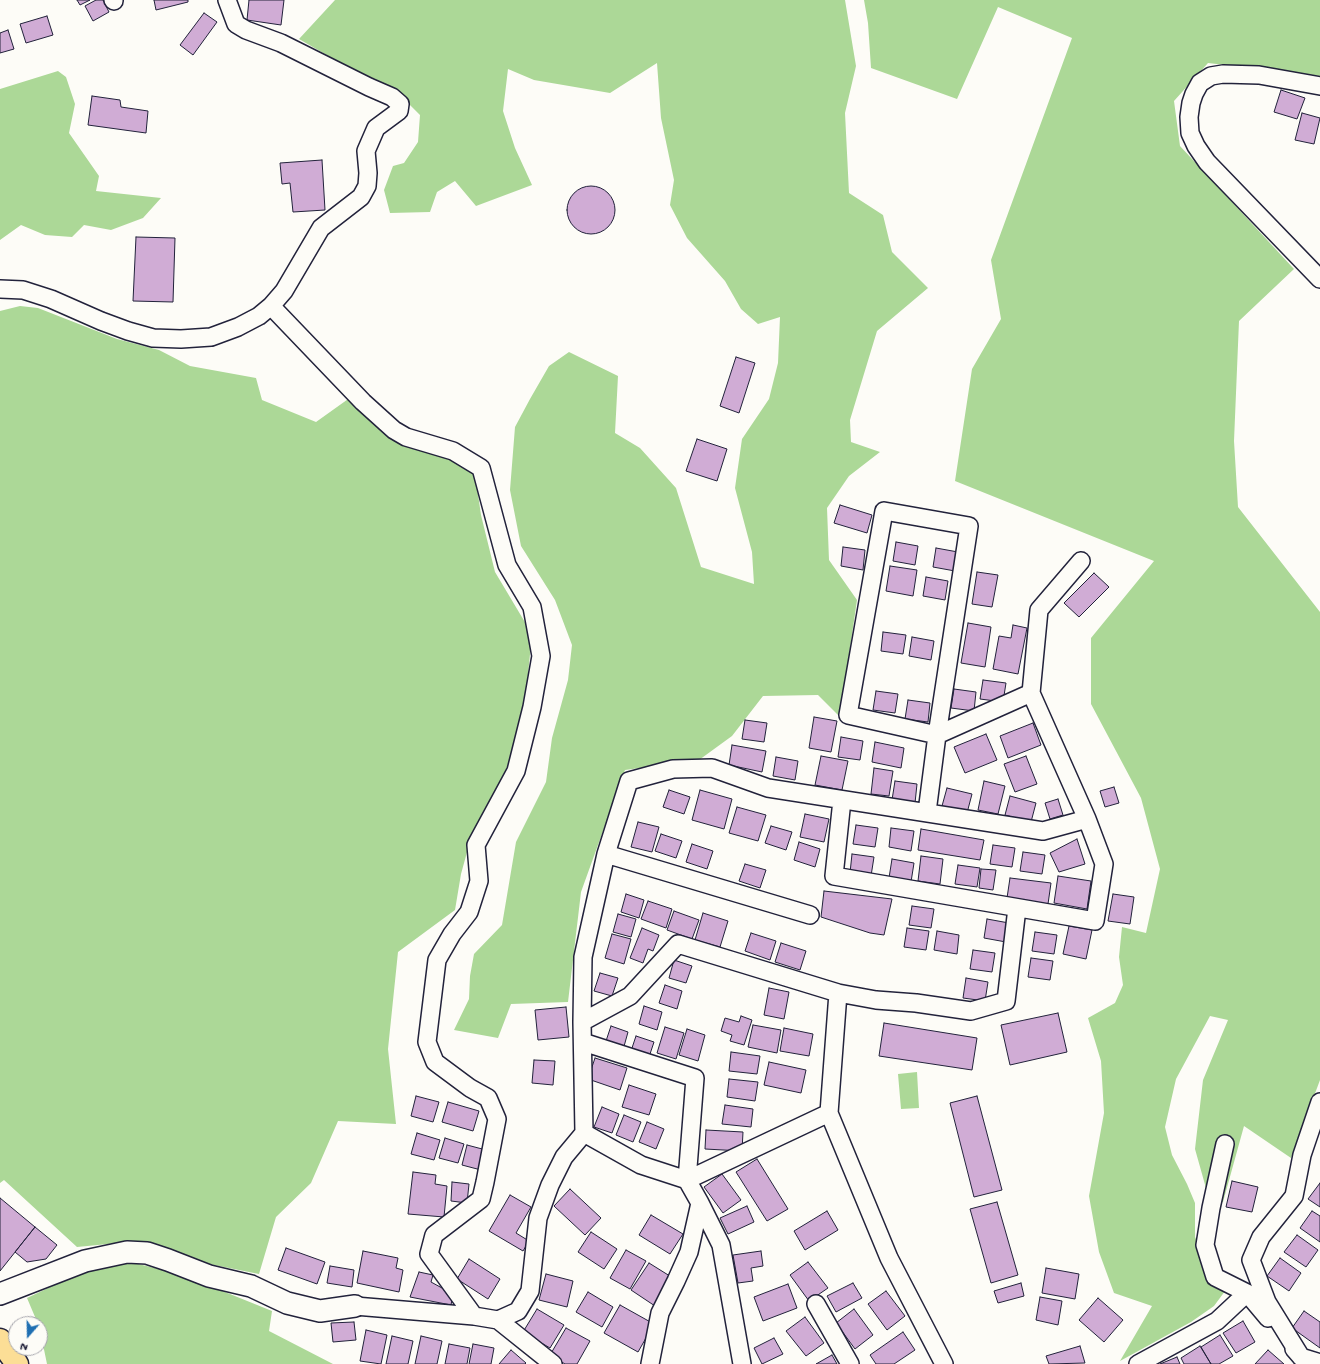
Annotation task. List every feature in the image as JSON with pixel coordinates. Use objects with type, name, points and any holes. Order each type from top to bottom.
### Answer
[{"type":"main road","points":[[0,1340],[17,1364]]},
{"type":"street","points":[[0,289],[23,290],[52,299],[101,321],[153,338],[181,339],[211,337],[238,327],[259,316],[271,306],[284,291],[321,228],[361,197],[367,186],[368,173],[366,151],[376,128],[399,111],[400,104],[392,97],[281,43],[246,30],[236,24],[227,0]]},
{"type":"street","points":[[1320,86],[1258,75],[1223,74],[1212,76],[1200,83],[1191,102],[1189,117],[1190,133],[1206,162],[1320,279]]},
{"type":"street","points":[[271,306],[363,402],[394,430],[406,436],[453,451],[481,468],[507,565],[532,607],[541,656],[532,707],[516,771],[476,844],[479,881],[469,912],[452,934],[437,960],[427,1042],[436,1062],[470,1088],[488,1098],[497,1119],[485,1182],[480,1199],[434,1235],[430,1254],[474,1316]]},
{"type":"street","points":[[927,812],[937,735],[969,526],[884,511],[848,715],[937,735],[1031,693]]},
{"type":"street","points":[[842,800],[834,876],[1095,921],[1104,864],[1087,819],[1031,693],[1039,610],[1081,561]]},
{"type":"street","points":[[498,1320],[518,1311],[530,1291],[538,1218],[550,1185],[564,1157],[584,1133],[582,1022],[583,957],[606,854],[629,781],[673,769],[712,768],[768,788],[1043,831],[1087,819]]},
{"type":"street","points":[[606,854],[810,915]]},
{"type":"street","points":[[582,1022],[630,996],[678,944],[838,993],[876,1000],[916,1003],[971,1011],[1006,1001],[1017,908]]},
{"type":"street","points":[[838,993],[829,1113],[889,1258],[944,1364]]},
{"type":"street","points":[[583,1042],[695,1078],[687,1180],[721,1245],[742,1364]]},
{"type":"street","points":[[1299,1360],[1267,1302],[1251,1260],[1261,1237],[1294,1196],[1302,1155],[1320,1102]]},
{"type":"street","points":[[584,1133],[641,1165],[687,1180],[829,1113]]},
{"type":"street","points":[[1225,1144],[1210,1208],[1205,1245],[1215,1277],[1247,1293],[1299,1360],[1320,1363]]},
{"type":"street","points":[[650,1364],[660,1313],[689,1252],[700,1203]]},
{"type":"street","points":[[0,1294],[85,1261],[127,1252],[147,1253],[209,1276],[251,1286],[287,1303],[320,1311],[355,1306],[474,1316],[498,1320],[553,1364]]},
{"type":"street","points":[[1138,1364],[1217,1321],[1247,1293]]},
{"type":"street","points":[[816,1304],[850,1364]]},
{"type":"green space","points":[[335,0],[845,0],[856,66],[845,113],[849,193],[883,215],[892,252],[928,288],[877,331],[850,420],[851,442],[880,452],[849,476],[827,508],[829,560],[857,600],[840,717],[818,695],[763,696],[732,736],[699,760],[625,770],[581,892],[568,1002],[511,1004],[498,1038],[454,1030],[469,999],[470,976],[474,954],[502,925],[516,842],[546,782],[552,738],[568,680],[572,645],[555,600],[521,546],[510,490],[515,427],[549,366],[569,352],[618,376],[615,433],[640,448],[676,488],[701,567],[754,584],[752,552],[735,488],[742,439],[769,399],[778,363],[780,317],[758,324],[741,309],[725,281],[687,238],[670,205],[674,180],[661,118],[657,63],[610,93],[534,80],[508,69],[503,111],[515,148],[532,185],[476,206],[455,181],[437,192],[430,212],[390,213],[384,190],[393,166],[404,163],[418,142],[420,115],[406,101],[299,39]]},
{"type":"green space","points":[[864,0],[1320,0],[1320,76],[1208,63],[1174,101],[1180,146],[1294,269],[1239,321],[1234,441],[1238,507],[1320,612],[1320,1080],[1291,1158],[1244,1126],[1223,1202],[1211,1206],[1195,1149],[1203,1080],[1228,1020],[1210,1016],[1176,1079],[1165,1127],[1172,1155],[1195,1203],[1195,1237],[1207,1262],[1228,1287],[1214,1306],[1191,1322],[1120,1361],[1152,1306],[1114,1293],[1099,1252],[1089,1196],[1104,1113],[1101,1061],[1088,1018],[1115,1003],[1123,985],[1119,957],[1122,927],[1146,933],[1160,869],[1141,798],[1091,704],[1091,638],[1154,561],[955,481],[972,369],[1001,319],[991,260],[1072,38],[998,7],[957,99],[871,68],[868,23]]},
{"type":"green space","points":[[58,71],[66,77],[75,104],[69,133],[99,176],[96,191],[161,198],[143,218],[111,230],[84,225],[72,237],[45,235],[21,225],[0,240],[0,89]]},
{"type":"green space","points":[[20,306],[38,308],[117,339],[159,350],[190,366],[256,378],[262,400],[316,422],[351,397],[451,457],[475,474],[481,515],[495,572],[532,634],[523,725],[495,798],[472,834],[461,874],[455,910],[398,952],[388,1049],[396,1124],[338,1121],[311,1183],[276,1217],[259,1274],[184,1259],[139,1241],[77,1247],[4,1180],[0,1183],[0,311]]},
{"type":"green space","points":[[917,1072],[919,1108],[901,1109],[898,1074]]},
{"type":"green space","points":[[130,1262],[167,1271],[225,1292],[272,1311],[269,1331],[333,1364],[47,1364],[45,1356],[48,1356],[48,1316],[35,1316],[27,1298],[82,1272]]},
{"type":"building","points":[[77,0],[90,0],[80,5]]},
{"type":"building","points":[[96,0],[103,0],[109,12],[93,21],[85,6]]},
{"type":"building","points":[[154,0],[188,0],[188,2],[156,10]]},
{"type":"building","points":[[249,0],[284,0],[281,25],[247,20]]},
{"type":"building","points":[[204,13],[217,22],[193,55],[180,45]]},
{"type":"building","points":[[47,16],[53,35],[26,43],[20,24]]},
{"type":"building","points":[[8,30],[14,49],[0,53],[0,33]]},
{"type":"building","points":[[1281,90],[1305,98],[1297,119],[1274,112]]},
{"type":"building","points":[[92,96],[120,100],[121,107],[148,111],[146,133],[88,125]]},
{"type":"building","points":[[1302,113],[1320,118],[1314,144],[1295,140]]},
{"type":"building","points":[[322,160],[325,210],[293,212],[290,183],[282,184],[280,163]]},
{"type":"building","points":[[591,186],[600,188],[608,193],[613,201],[615,210],[613,219],[608,227],[600,232],[591,234],[582,232],[574,227],[569,219],[567,210],[569,201],[574,193],[582,188]]},
{"type":"building","points":[[136,237],[175,238],[173,302],[133,301]]},
{"type":"building","points":[[736,357],[755,363],[739,413],[720,406]]},
{"type":"building","points":[[697,439],[727,449],[717,481],[686,471]]},
{"type":"building","points":[[840,505],[872,515],[867,533],[834,523]]},
{"type":"building","points":[[896,542],[918,546],[915,565],[893,561]]},
{"type":"building","points":[[843,547],[865,550],[863,570],[841,566]]},
{"type":"building","points":[[936,548],[958,552],[955,571],[933,567]]},
{"type":"building","points":[[890,566],[917,570],[913,596],[886,591]]},
{"type":"building","points":[[977,572],[998,575],[992,607],[972,604]]},
{"type":"building","points":[[1094,573],[1109,587],[1079,617],[1064,603]]},
{"type":"building","points":[[926,577],[948,581],[945,600],[923,596]]},
{"type":"building","points":[[968,623],[991,627],[985,667],[961,663]]},
{"type":"building","points":[[1013,625],[1027,628],[1018,674],[993,669],[999,636],[1011,638]]},
{"type":"building","points":[[883,632],[906,635],[903,654],[881,651]]},
{"type":"building","points":[[912,637],[934,641],[931,660],[909,656]]},
{"type":"building","points":[[983,680],[1006,683],[1003,702],[980,699]]},
{"type":"building","points":[[954,689],[976,692],[974,711],[951,708]]},
{"type":"building","points":[[876,691],[898,694],[895,713],[873,710]]},
{"type":"building","points":[[908,700],[930,703],[928,722],[905,719]]},
{"type":"building","points":[[814,717],[837,721],[831,752],[809,748]]},
{"type":"building","points":[[745,720],[767,723],[764,742],[742,739]]},
{"type":"building","points":[[1033,723],[1041,745],[1008,758],[1000,736]]},
{"type":"building","points":[[986,734],[997,760],[965,773],[954,747]]},
{"type":"building","points":[[841,737],[863,741],[860,760],[838,757]]},
{"type":"building","points":[[875,742],[904,748],[901,768],[872,762]]},
{"type":"building","points":[[732,745],[766,751],[762,772],[729,765]]},
{"type":"building","points":[[821,756],[848,761],[842,790],[815,785]]},
{"type":"building","points":[[1026,756],[1037,784],[1015,792],[1004,764]]},
{"type":"building","points":[[776,757],[798,761],[795,780],[773,776]]},
{"type":"building","points":[[874,768],[893,771],[889,796],[871,794]]},
{"type":"building","points":[[895,781],[917,784],[915,803],[892,800]]},
{"type":"building","points":[[984,781],[1005,786],[998,814],[978,810]]},
{"type":"building","points":[[1114,787],[1119,803],[1105,807],[1100,791]]},
{"type":"building","points":[[947,788],[972,794],[967,813],[942,806]]},
{"type":"building","points":[[669,790],[690,797],[684,814],[663,807]]},
{"type":"building","points":[[700,790],[732,799],[724,829],[692,820]]},
{"type":"building","points":[[1010,796],[1036,803],[1031,822],[1005,815]]},
{"type":"building","points":[[1058,799],[1063,815],[1050,819],[1045,803]]},
{"type":"building","points":[[737,807],[766,815],[758,841],[729,833]]},
{"type":"building","points":[[805,814],[829,819],[824,842],[800,837]]},
{"type":"building","points":[[638,822],[659,827],[652,852],[631,847]]},
{"type":"building","points":[[856,825],[878,828],[875,847],[853,844]]},
{"type":"building","points":[[771,826],[792,832],[786,850],[765,843]]},
{"type":"building","points":[[891,828],[914,831],[911,851],[889,847]]},
{"type":"building","points":[[921,829],[984,840],[980,860],[918,850]]},
{"type":"building","points":[[661,834],[682,841],[676,858],[655,851]]},
{"type":"building","points":[[1077,839],[1085,864],[1059,872],[1050,853]]},
{"type":"building","points":[[799,842],[820,849],[815,867],[794,860]]},
{"type":"building","points":[[692,844],[713,851],[707,869],[686,862]]},
{"type":"building","points":[[993,845],[1015,848],[1012,867],[990,864]]},
{"type":"building","points":[[1023,852],[1045,855],[1042,874],[1020,871]]},
{"type":"building","points":[[852,854],[874,857],[871,876],[850,873]]},
{"type":"building","points":[[921,856],[943,859],[940,884],[918,881]]},
{"type":"building","points":[[892,859],[914,863],[911,882],[889,878]]},
{"type":"building","points":[[745,864],[766,870],[760,888],[739,881]]},
{"type":"building","points":[[958,865],[980,868],[977,887],[955,884]]},
{"type":"building","points":[[981,869],[996,870],[993,890],[979,888]]},
{"type":"building","points":[[1058,876],[1091,881],[1087,909],[1054,903]]},
{"type":"building","points":[[1010,878],[1051,883],[1048,904],[1007,898]]},
{"type":"building","points":[[824,891],[892,899],[884,935],[870,933],[821,917]]},
{"type":"building","points":[[626,894],[644,900],[639,918],[621,912]]},
{"type":"building","points":[[1113,894],[1134,897],[1130,924],[1108,921]]},
{"type":"building","points":[[648,901],[672,909],[666,928],[641,919]]},
{"type":"building","points":[[912,906],[934,909],[931,928],[909,925]]},
{"type":"building","points":[[674,911],[699,920],[692,939],[667,930]]},
{"type":"building","points":[[703,913],[728,921],[720,947],[695,940]]},
{"type":"building","points":[[618,914],[636,919],[631,937],[613,932]]},
{"type":"building","points":[[987,919],[1009,923],[1006,942],[984,938]]},
{"type":"building","points":[[1069,926],[1092,930],[1086,959],[1063,954]]},
{"type":"building","points":[[642,928],[659,935],[653,951],[648,949],[643,963],[630,958]]},
{"type":"building","points":[[907,928],[929,931],[926,950],[904,947]]},
{"type":"building","points":[[937,931],[959,935],[957,954],[934,950]]},
{"type":"building","points":[[1035,932],[1057,935],[1054,954],[1032,951]]},
{"type":"building","points":[[751,933],[776,941],[770,960],[745,951]]},
{"type":"building","points":[[612,934],[631,939],[624,964],[605,958]]},
{"type":"building","points":[[781,943],[806,951],[800,970],[775,962]]},
{"type":"building","points":[[973,950],[995,953],[992,972],[970,969]]},
{"type":"building","points":[[1031,958],[1053,961],[1050,980],[1028,977]]},
{"type":"building","points":[[674,960],[692,966],[686,983],[669,978]]},
{"type":"building","points":[[600,973],[618,978],[612,996],[594,991]]},
{"type":"building","points":[[966,978],[988,982],[985,1001],[963,998]]},
{"type":"building","points":[[665,985],[682,991],[677,1009],[659,1003]]},
{"type":"building","points":[[769,988],[789,992],[784,1019],[764,1015]]},
{"type":"building","points":[[644,1006],[662,1012],[657,1030],[639,1024]]},
{"type":"building","points":[[566,1007],[569,1037],[538,1040],[535,1010]]},
{"type":"building","points":[[1058,1013],[1067,1052],[1010,1065],[1001,1025]]},
{"type":"building","points":[[741,1016],[752,1020],[744,1045],[730,1041],[732,1035],[721,1031],[725,1018],[739,1022]]},
{"type":"building","points":[[884,1023],[977,1038],[972,1070],[879,1056]]},
{"type":"building","points":[[753,1025],[781,1030],[777,1053],[748,1047]]},
{"type":"building","points":[[611,1026],[628,1032],[623,1050],[605,1044]]},
{"type":"building","points":[[665,1027],[684,1033],[676,1059],[657,1053]]},
{"type":"building","points":[[784,1028],[813,1034],[809,1056],[780,1051]]},
{"type":"building","points":[[687,1029],[705,1035],[698,1061],[679,1055]]},
{"type":"building","points":[[636,1036],[654,1042],[648,1060],[630,1054]]},
{"type":"building","points":[[731,1052],[760,1056],[757,1074],[729,1071]]},
{"type":"building","points":[[595,1058],[627,1068],[620,1090],[588,1079]]},
{"type":"building","points":[[534,1060],[555,1061],[553,1085],[532,1083]]},
{"type":"building","points":[[769,1062],[806,1070],[801,1093],[764,1085]]},
{"type":"building","points":[[729,1079],[758,1082],[755,1101],[727,1097]]},
{"type":"building","points":[[629,1085],[656,1094],[649,1115],[622,1107]]},
{"type":"building","points":[[416,1096],[439,1102],[433,1122],[411,1116]]},
{"type":"building","points":[[977,1096],[1002,1190],[974,1197],[950,1103]]},
{"type":"building","points":[[448,1102],[479,1111],[473,1131],[442,1122]]},
{"type":"building","points":[[725,1105],[753,1109],[751,1127],[722,1124]]},
{"type":"building","points":[[602,1107],[619,1114],[612,1133],[594,1127]]},
{"type":"building","points":[[624,1115],[641,1122],[633,1142],[616,1135]]},
{"type":"building","points":[[647,1122],[664,1129],[656,1149],[639,1142]]},
{"type":"building","points":[[706,1130],[743,1132],[742,1151],[705,1149]]},
{"type":"building","points":[[417,1133],[440,1140],[434,1160],[411,1154]]},
{"type":"building","points":[[445,1138],[464,1144],[458,1163],[439,1158]]},
{"type":"building","points":[[467,1145],[486,1150],[481,1170],[462,1165]]},
{"type":"building","points":[[757,1159],[788,1209],[767,1221],[736,1172]]},
{"type":"building","points":[[413,1172],[436,1175],[435,1184],[447,1186],[444,1217],[408,1214]]},
{"type":"building","points":[[722,1174],[741,1200],[723,1213],[704,1187]]},
{"type":"building","points":[[1232,1181],[1258,1187],[1252,1212],[1226,1207]]},
{"type":"building","points":[[452,1182],[469,1184],[467,1203],[451,1201]]},
{"type":"building","points":[[1320,1183],[1320,1207],[1308,1199]]},
{"type":"building","points":[[570,1189],[601,1218],[585,1235],[554,1206]]},
{"type":"building","points":[[510,1195],[531,1207],[516,1233],[529,1241],[523,1251],[489,1231]]},
{"type":"building","points":[[0,1198],[35,1227],[0,1271]]},
{"type":"building","points":[[997,1202],[1018,1275],[991,1283],[970,1209]]},
{"type":"building","points":[[747,1206],[754,1222],[728,1234],[720,1218]]},
{"type":"building","points":[[827,1211],[838,1230],[805,1250],[794,1231]]},
{"type":"building","points":[[1312,1211],[1320,1216],[1320,1242],[1300,1228]]},
{"type":"building","points":[[651,1215],[683,1234],[670,1254],[639,1235]]},
{"type":"building","points":[[35,1227],[57,1245],[46,1259],[27,1262],[15,1252]]},
{"type":"building","points":[[591,1232],[617,1249],[604,1269],[578,1252]]},
{"type":"building","points":[[1297,1235],[1318,1250],[1306,1267],[1284,1252]]},
{"type":"building","points":[[286,1248],[325,1262],[317,1284],[278,1270]]},
{"type":"building","points":[[626,1250],[646,1261],[630,1289],[610,1278]]},
{"type":"building","points":[[363,1251],[398,1258],[396,1268],[403,1270],[399,1292],[357,1283]]},
{"type":"building","points":[[761,1251],[763,1266],[751,1268],[753,1281],[738,1283],[733,1255]]},
{"type":"building","points":[[1280,1258],[1301,1273],[1289,1291],[1267,1276]]},
{"type":"building","points":[[469,1259],[500,1279],[488,1299],[457,1279]]},
{"type":"building","points":[[808,1262],[828,1288],[809,1301],[790,1275]]},
{"type":"building","points":[[649,1263],[673,1278],[655,1306],[631,1290]]},
{"type":"building","points":[[330,1266],[354,1270],[352,1287],[327,1283]]},
{"type":"building","points":[[1046,1268],[1079,1274],[1075,1299],[1042,1293]]},
{"type":"building","points":[[419,1272],[433,1275],[431,1282],[453,1294],[451,1305],[410,1297]]},
{"type":"building","points":[[546,1274],[573,1281],[567,1307],[539,1300]]},
{"type":"building","points":[[853,1283],[862,1298],[836,1312],[827,1296]]},
{"type":"building","points":[[1021,1283],[1024,1296],[998,1303],[994,1291]]},
{"type":"building","points":[[788,1284],[797,1308],[763,1321],[754,1297]]},
{"type":"building","points":[[886,1291],[905,1316],[887,1330],[868,1304]]},
{"type":"building","points":[[588,1292],[613,1307],[602,1327],[576,1312]]},
{"type":"building","points":[[1040,1297],[1062,1301],[1058,1325],[1036,1320]]},
{"type":"building","points":[[1098,1298],[1123,1320],[1104,1342],[1079,1320]]},
{"type":"building","points":[[620,1305],[654,1324],[638,1352],[604,1333]]},
{"type":"building","points":[[537,1309],[564,1325],[550,1348],[523,1332]]},
{"type":"building","points":[[854,1309],[873,1335],[855,1349],[836,1323]]},
{"type":"building","points":[[1304,1311],[1320,1322],[1320,1348],[1292,1328]]},
{"type":"building","points":[[805,1317],[824,1343],[806,1356],[786,1331]]},
{"type":"building","points":[[1243,1321],[1255,1342],[1236,1353],[1223,1333]]},
{"type":"building","points":[[354,1322],[356,1340],[333,1342],[331,1323]]},
{"type":"building","points":[[566,1328],[590,1341],[577,1364],[565,1364],[550,1355]]},
{"type":"building","points":[[366,1330],[387,1335],[381,1364],[360,1361]]},
{"type":"building","points":[[903,1332],[915,1350],[894,1364],[876,1364],[870,1355]]},
{"type":"building","points":[[1220,1335],[1233,1356],[1219,1364],[1211,1364],[1201,1347]]},
{"type":"building","points":[[392,1336],[413,1341],[408,1364],[386,1364]]},
{"type":"building","points":[[421,1336],[442,1341],[437,1364],[415,1364]]},
{"type":"building","points":[[774,1338],[783,1354],[762,1364],[754,1348]]},
{"type":"building","points":[[449,1344],[470,1348],[467,1364],[445,1364]]},
{"type":"building","points":[[473,1344],[494,1348],[491,1364],[469,1364]]},
{"type":"building","points":[[1080,1346],[1085,1363],[1049,1364],[1046,1356]]},
{"type":"building","points":[[1200,1346],[1211,1364],[1184,1364],[1181,1358]]},
{"type":"building","points":[[511,1350],[526,1363],[499,1364]]},
{"type":"building","points":[[1268,1350],[1284,1364],[1255,1364]]},
{"type":"building","points":[[832,1355],[837,1364],[816,1364]]},
{"type":"building","points":[[1177,1357],[1180,1364],[1160,1364]]}]
